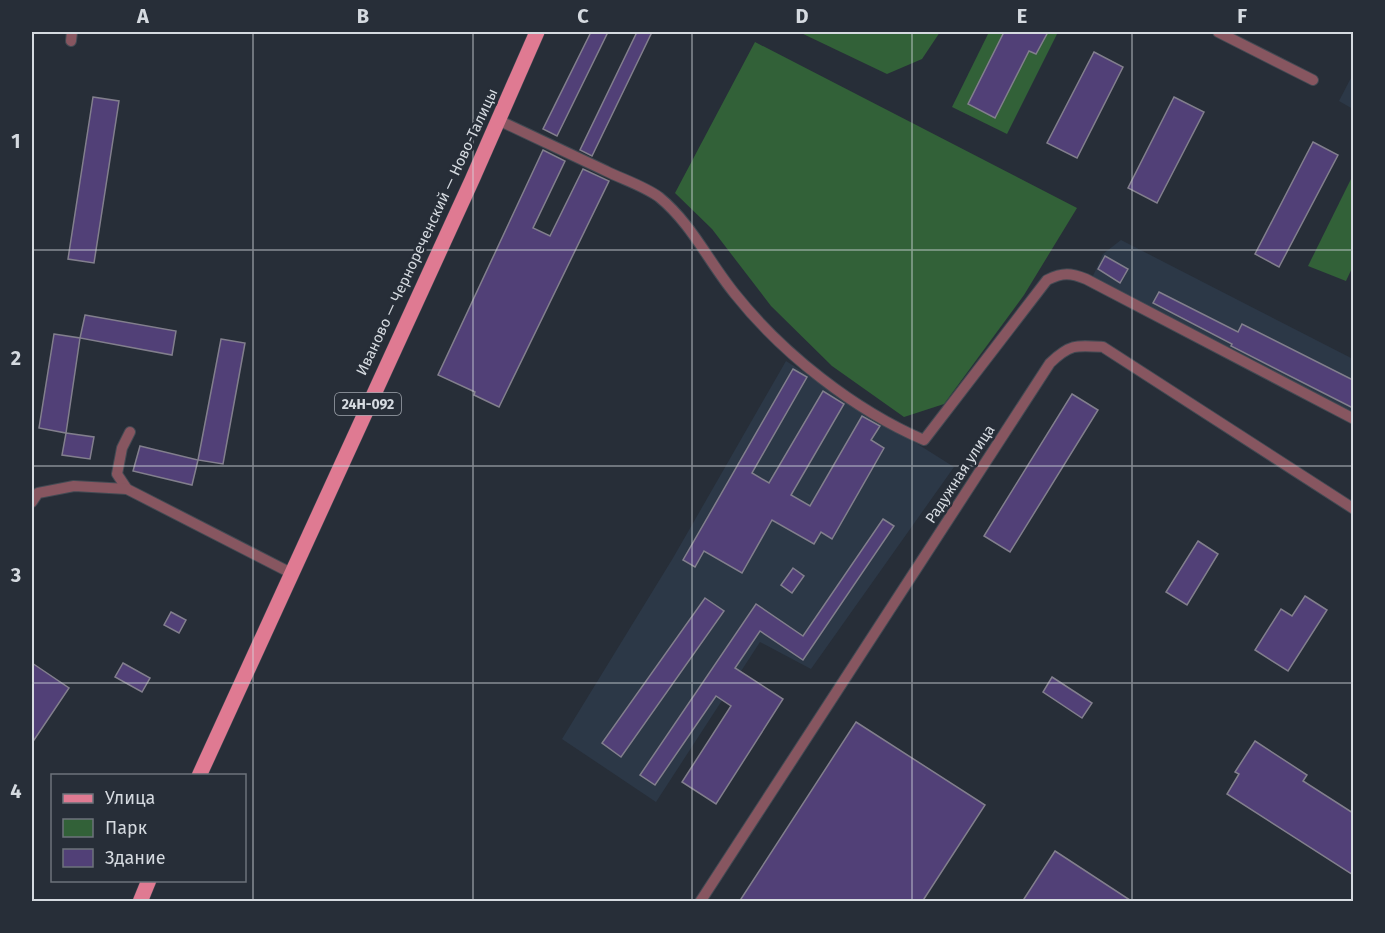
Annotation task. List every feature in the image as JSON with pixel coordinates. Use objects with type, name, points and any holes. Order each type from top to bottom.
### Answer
[{"type":"main road","name":"Иваново — Чернореченский — Ново-Талицы","points":[[200,774],[537,32]]},
{"type":"main road","points":[[140,902],[149,882]]},
{"type":"street","points":[[1218,32],[1313,80]]},
{"type":"street","points":[[498,120],[657,195],[680,215],[734,292],[762,325],[786,348],[846,395],[899,429],[924,440],[1047,280],[1058,274],[1069,273],[1086,279],[1353,419]]},
{"type":"street","name":"Радужная улица","points":[[700,902],[1050,363],[1064,350],[1075,346],[1103,347],[1353,509]]},
{"type":"street","points":[[127,489],[117,474],[122,448],[130,432]]},
{"type":"street","points":[[32,502],[38,493],[74,486],[127,489],[291,573]]},
{"type":"shaded area","points":[[1353,74],[1353,109],[1339,101]]},
{"type":"shaded area","points":[[1121,240],[1353,359],[1353,418],[1092,278],[1103,254]]},
{"type":"shaded area","points":[[786,361],[954,467],[811,669],[760,642],[656,802],[562,739],[673,558]]},
{"type":"green space","points":[[799,32],[940,32],[922,59],[887,74]]},
{"type":"green space","points":[[989,32],[1058,32],[1007,134],[952,107]]},
{"type":"green space","points":[[755,42],[1077,208],[1024,295],[944,404],[904,417],[832,366],[771,306],[712,229],[675,193]]},
{"type":"green space","points":[[1353,175],[1353,266],[1346,281],[1308,266]]},
{"type":"building","points":[[591,32],[608,32],[557,136],[543,129]]},
{"type":"building","points":[[637,32],[652,32],[592,156],[580,150]]},
{"type":"building","points":[[1004,32],[1048,32],[1036,54],[1029,51],[995,118],[968,104]]},
{"type":"building","points":[[1094,52],[1123,67],[1077,158],[1047,143]]},
{"type":"building","points":[[93,97],[119,101],[94,263],[68,259]]},
{"type":"building","points":[[1174,97],[1204,112],[1157,203],[1128,188]]},
{"type":"building","points":[[1313,142],[1338,155],[1279,267],[1255,254]]},
{"type":"building","points":[[543,150],[565,161],[533,228],[550,236],[583,169],[609,181],[499,407],[474,395],[475,392],[438,375]]},
{"type":"building","points":[[1105,256],[1128,269],[1120,283],[1098,269]]},
{"type":"building","points":[[1159,292],[1238,332],[1242,324],[1353,380],[1353,408],[1231,346],[1232,344],[1153,303]]},
{"type":"building","points":[[85,315],[176,331],[172,355],[80,338]]},
{"type":"building","points":[[54,334],[80,338],[66,433],[39,428]]},
{"type":"building","points":[[221,339],[245,343],[223,464],[198,460]]},
{"type":"building","points":[[793,369],[807,377],[752,473],[769,483],[823,391],[844,404],[791,495],[810,506],[862,416],[880,426],[871,440],[884,448],[832,539],[821,532],[814,544],[772,520],[742,573],[704,551],[695,567],[683,560]]},
{"type":"building","points":[[1072,394],[1098,410],[1010,552],[984,536]]},
{"type":"building","points":[[66,433],[94,437],[90,459],[62,455]]},
{"type":"building","points":[[140,446],[198,460],[192,485],[133,471]]},
{"type":"building","points":[[883,519],[894,526],[803,660],[760,631],[735,668],[783,699],[716,804],[682,782],[731,706],[716,696],[655,785],[640,775],[756,604],[803,636]]},
{"type":"building","points":[[1198,541],[1218,554],[1187,605],[1166,592]]},
{"type":"building","points":[[793,568],[804,576],[792,593],[781,585]]},
{"type":"building","points":[[1305,596],[1327,610],[1288,671],[1255,650],[1281,609],[1292,616]]},
{"type":"building","points":[[705,598],[724,611],[621,757],[602,743]]},
{"type":"building","points":[[171,612],[186,620],[179,633],[164,625]]},
{"type":"building","points":[[32,663],[69,688],[32,743]]},
{"type":"building","points":[[123,663],[150,678],[142,692],[115,677]]},
{"type":"building","points":[[1052,677],[1092,703],[1082,718],[1043,692]]},
{"type":"building","points":[[856,722],[985,805],[922,902],[739,902]]},
{"type":"building","points":[[1255,741],[1307,775],[1303,781],[1353,813],[1353,875],[1227,794],[1239,774],[1235,772]]},
{"type":"building","points":[[1055,851],[1133,902],[1022,902]]}]
